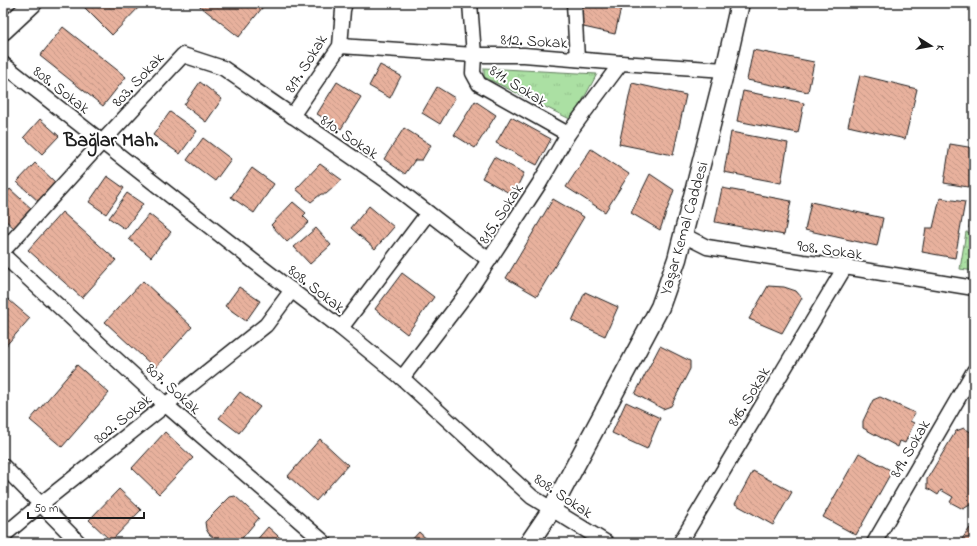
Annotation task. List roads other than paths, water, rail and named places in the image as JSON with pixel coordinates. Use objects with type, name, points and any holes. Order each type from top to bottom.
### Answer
[{"type":"street","points":[[3,31],[33,3]]},
{"type":"street","name":"817. Sokak","points":[[292,116],[340,46],[345,3]]},
{"type":"street","name":"811. Sokak","points":[[470,3],[474,55],[473,73],[479,84],[568,134]]},
{"type":"street","points":[[574,3],[577,60]]},
{"type":"street","name":"Yaşar Kemal Caddesi","points":[[530,543],[552,509],[660,307],[677,259],[726,70],[740,3]]},
{"type":"street","name":"812. Sokak","points":[[340,46],[474,55],[524,55],[726,70]]},
{"type":"street","name":"810. Sokak","points":[[183,55],[223,68],[387,181],[489,260]]},
{"type":"street","name":"803. Sokak","points":[[3,251],[183,55]]},
{"type":"street","name":"815. Sokak","points":[[402,378],[470,289],[539,184],[568,134],[621,63]]},
{"type":"street","name":"808. Sokak","points":[[3,64],[341,328],[402,378],[532,497],[607,543]]},
{"type":"street","points":[[341,328],[428,213]]},
{"type":"street","name":"908. Sokak","points":[[683,235],[706,247],[845,267],[974,288]]},
{"type":"street","name":"807. Sokak","points":[[3,255],[166,405],[325,543]]},
{"type":"street","name":"816. Sokak","points":[[680,543],[845,267]]},
{"type":"street","name":"802. Sokak","points":[[3,536],[266,325],[292,290]]},
{"type":"street","name":"819. Sokak","points":[[874,543],[974,371]]},
{"type":"street","points":[[3,466],[79,543]]},
{"type":"district","name":"Bağlar Mah.","points":[[111,139]]}]
